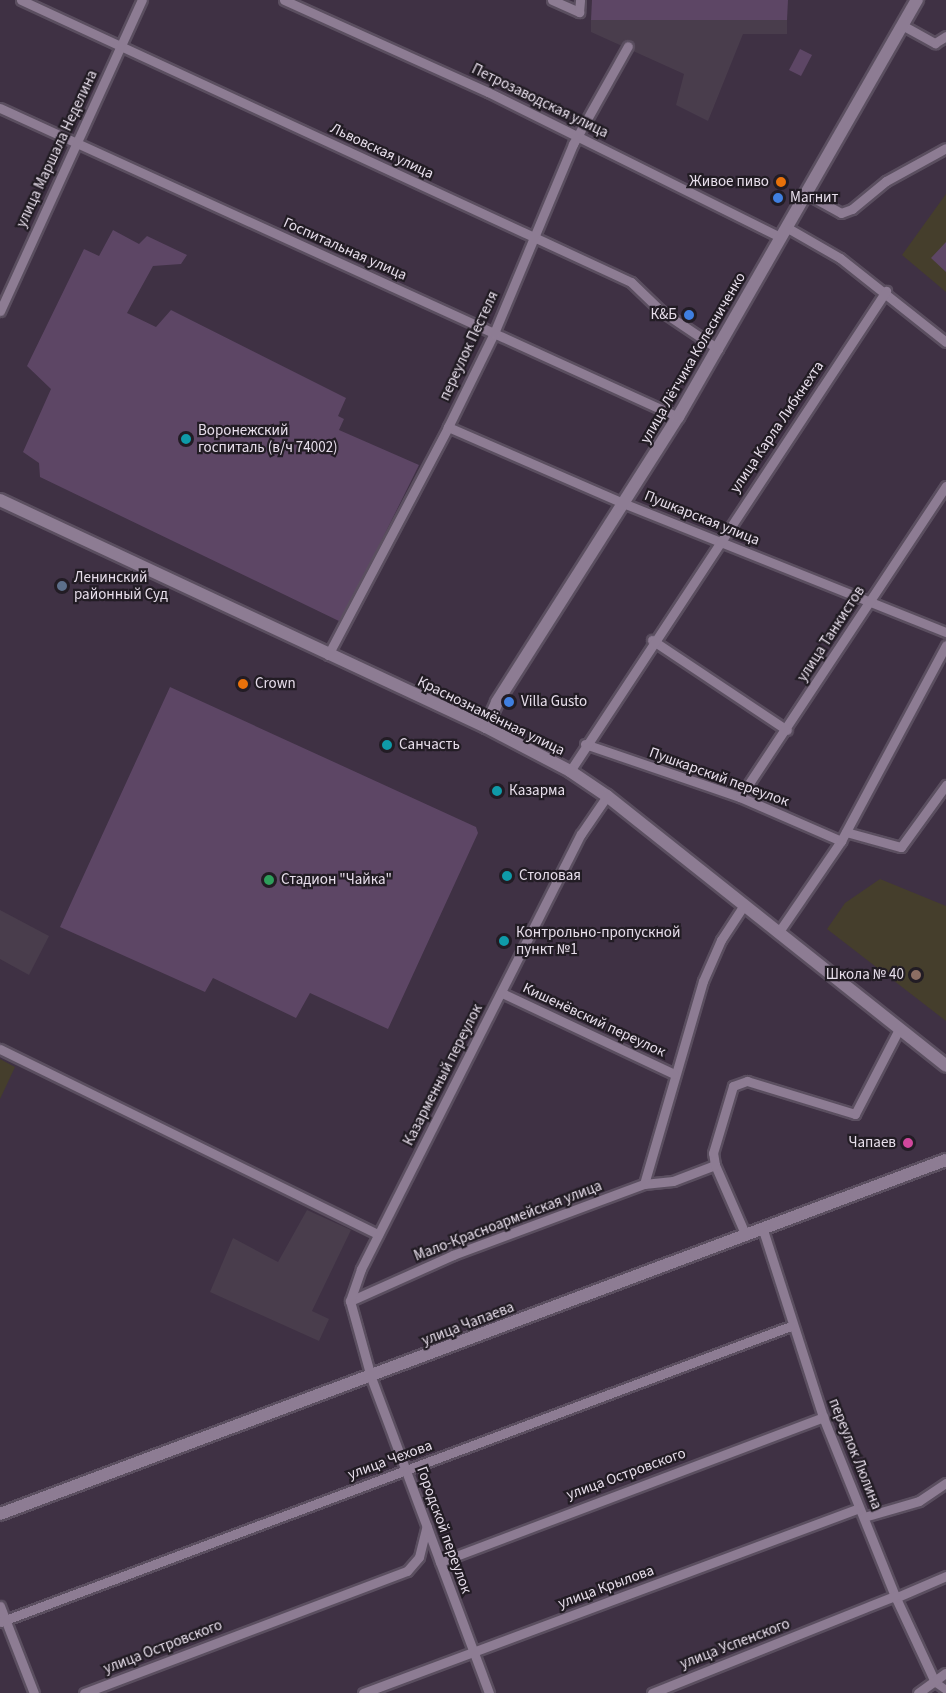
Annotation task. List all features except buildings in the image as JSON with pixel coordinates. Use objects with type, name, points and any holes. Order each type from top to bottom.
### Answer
[{"type":"street","name":"Львовская улица","points":[[21,0],[531,238],[631,282],[660,310],[718,349]]},
{"type":"street","name":"улица Маршала Неделина","points":[[0,311],[142,0]]},
{"type":"street","name":"Петрозаводская улица","points":[[284,0],[840,258],[886,291],[900,308],[946,342]]},
{"type":"street","points":[[552,0],[579,12],[580,0]]},
{"type":"street","name":"улица Лётчика Колесниченко","points":[[486,727],[496,702],[678,417],[917,0]]},
{"type":"street","points":[[902,25],[935,43],[946,36]]},
{"type":"street","name":"переулок Пестеля","points":[[328,656],[494,333],[531,238],[578,137],[628,46]]},
{"type":"street","name":"Госпитальная улица","points":[[0,108],[678,417]]},
{"type":"street","points":[[805,193],[841,213],[852,209],[886,181],[946,148]]},
{"type":"street","points":[[0,282],[10,286]]},
{"type":"street","name":"улица Карла Либкнехта","points":[[570,771],[652,640],[886,291]]},
{"type":"street","name":"Пушкарская улица","points":[[448,426],[623,503],[946,632]]},
{"type":"street","name":"улица Танкистов","points":[[740,798],[946,486]]},
{"type":"street","name":"Краснознамённая улица","points":[[0,500],[328,656],[486,727],[570,771],[608,796],[946,1066]]},
{"type":"street","points":[[652,640],[787,730]]},
{"type":"street","points":[[778,933],[841,841],[946,645]]},
{"type":"street","name":"Пушкарский переулок","points":[[585,744],[740,798],[841,841]]},
{"type":"street","points":[[846,832],[901,847],[946,785]]},
{"type":"street","name":"Казарменный переулок","points":[[350,1301],[378,1234],[581,834],[608,796]]},
{"type":"street","points":[[644,1184],[674,1074],[704,981],[721,940],[744,905]]},
{"type":"street","name":"Кишенёвский переулок","points":[[502,993],[674,1074]]},
{"type":"street","points":[[746,1236],[715,1165],[713,1154],[733,1086],[747,1081],[855,1114],[899,1029]]},
{"type":"street","points":[[0,1049],[378,1234]]},
{"type":"street","name":"улица Чапаева","points":[[0,1514],[946,1160]]},
{"type":"street","name":"Мало-Красноармейская улица","points":[[350,1301],[453,1255],[644,1184],[673,1181],[715,1165]]},
{"type":"street","name":"переулок Люлина","points":[[763,1230],[791,1326],[823,1417],[895,1597],[935,1682]]},
{"type":"street","points":[[350,1301],[371,1377]]},
{"type":"street","name":"улица Чехова","points":[[3,1621],[791,1326]]},
{"type":"street","name":"Городской переулок","points":[[371,1377],[489,1693]]},
{"type":"street","name":"улица Островского","points":[[440,1562],[823,1417]]},
{"type":"street","name":"улица Крылова","points":[[363,1693],[861,1513],[919,1501],[946,1483]]},
{"type":"street","name":"улица Островского","points":[[84,1693],[407,1571],[420,1557],[427,1526]]},
{"type":"street","name":"улица Успенского","points":[[652,1693],[946,1576]]},
{"type":"street","points":[[0,1606],[3,1621],[34,1693]]},
{"type":"street","points":[[918,1692],[946,1673]]},
{"type":"street","points":[[935,1682],[946,1690]]},
{"type":"shaded area","points":[[592,0],[788,0],[787,20],[591,20]]},
{"type":"shaded area","points":[[591,20],[787,20],[787,34],[743,34],[708,121],[676,105],[684,74],[591,32]]},
{"type":"shaded area","points":[[800,49],[812,55],[801,76],[789,70]]},
{"type":"shaded area","points":[[946,194],[946,292],[902,255]]},
{"type":"shaded area","points":[[113,230],[139,244],[147,236],[187,255],[181,264],[153,266],[127,313],[156,327],[171,310],[346,398],[338,416],[344,419],[339,430],[419,465],[341,622],[40,477],[39,463],[23,452],[51,389],[27,366],[84,249],[99,256]]},
{"type":"shaded area","points":[[946,242],[946,272],[931,258]]},
{"type":"shaded area","name":"Стадион \"Чайка\"","points":[[170,687],[476,827],[478,833],[388,1029],[310,993],[296,1018],[213,978],[205,992],[60,927]]},
{"type":"shaded area","name":"Школа № 40","points":[[880,879],[946,906],[946,1021],[827,929],[845,903]]},
{"type":"shaded area","points":[[0,910],[49,936],[29,975],[0,959]]},
{"type":"shaded area","points":[[0,1059],[15,1067],[0,1099]]},
{"type":"shaded area","points":[[307,1210],[351,1230],[312,1311],[329,1319],[319,1341],[210,1292],[233,1238],[278,1262]]},
{"type":"place","name":"Живое пиво","points":[[781,182]]},
{"type":"place","name":"Магнит","points":[[778,198]]},
{"type":"place","name":"К&Б","points":[[689,315]]},
{"type":"place","name":"Воронежский госпиталь (в/ч 74002)","points":[[186,439]]},
{"type":"place","name":"Ленинский районный Суд","points":[[62,586]]},
{"type":"place","name":"Crown","points":[[243,684]]},
{"type":"place","name":"Villa Gusto","points":[[509,702]]},
{"type":"place","name":"Санчасть","points":[[387,745]]},
{"type":"place","name":"Казарма","points":[[497,791]]},
{"type":"place","name":"Столовая","points":[[507,876]]},
{"type":"place","name":"Стадион \"Чайка\"","points":[[269,880]]},
{"type":"place","name":"Контрольно-пропускной пункт №1","points":[[504,941]]},
{"type":"place","name":"Школа № 40","points":[[916,975]]},
{"type":"place","name":"Чапаев","points":[[908,1143]]}]
